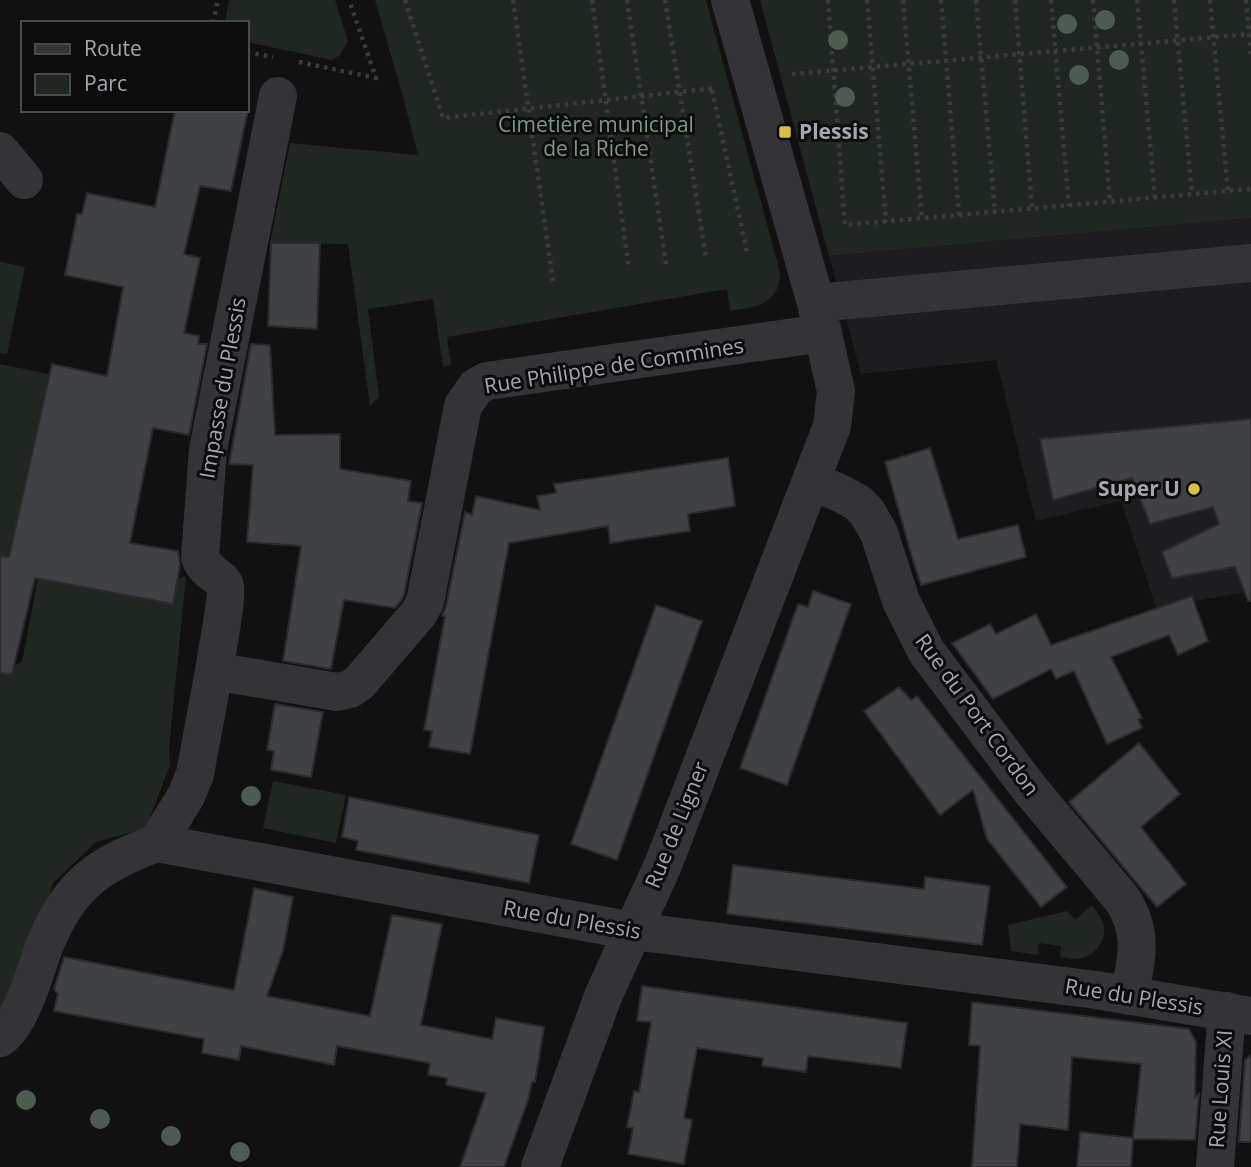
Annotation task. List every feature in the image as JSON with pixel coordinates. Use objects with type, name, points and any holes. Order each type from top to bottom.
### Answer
[{"type":"street","points":[[730,0],[819,318],[836,391],[832,426],[811,481]]},
{"type":"street","name":"Impasse du Plessis","points":[[214,671],[225,587],[221,580],[203,566],[200,557],[208,450],[278,96]]},
{"type":"street","points":[[0,150],[24,180]]},
{"type":"street","name":"Rue Philippe de Commines","points":[[214,671],[337,692],[350,689],[359,683],[419,613],[425,602],[463,406],[476,387],[487,381],[819,318],[1251,263]]},
{"type":"street","name":"Rue de Ligner","points":[[540,1167],[601,1003],[663,865],[811,481]]},
{"type":"street","name":"Rue du Port Cordon","points":[[811,481],[842,494],[867,512],[879,533],[901,601],[926,651],[1029,788],[1131,912],[1138,946],[1129,996]]},
{"type":"street","points":[[0,1038],[14,1022],[25,1002],[44,948],[68,900],[83,883],[107,865],[157,843],[186,796],[195,774],[214,671]]},
{"type":"street","name":"Rue du Plessis","points":[[157,843],[633,931],[1239,1013]]},
{"type":"street","name":"Rue Louis XI","points":[[1215,1167],[1239,1013]]},
{"type":"path","points":[[213,21],[218,0]]},
{"type":"path","points":[[298,62],[376,78],[349,0]]},
{"type":"path","points":[[405,0],[443,118],[730,86],[752,78],[1250,34]]},
{"type":"path","points":[[513,0],[553,282]]},
{"type":"path","points":[[592,0],[629,270]]},
{"type":"path","points":[[627,0],[666,264]]},
{"type":"path","points":[[665,0],[706,258]]},
{"type":"path","points":[[828,0],[845,225],[1251,190]]},
{"type":"path","points":[[867,0],[886,222]]},
{"type":"path","points":[[903,0],[922,219]]},
{"type":"path","points":[[941,0],[959,215]]},
{"type":"path","points":[[976,0],[995,212]]},
{"type":"path","points":[[1015,0],[1032,209]]},
{"type":"path","points":[[1051,0],[1069,206]]},
{"type":"path","points":[[1093,0],[1110,202]]},
{"type":"path","points":[[1137,0],[1155,198]]},
{"type":"path","points":[[1174,0],[1192,195]]},
{"type":"path","points":[[1210,0],[1228,191]]},
{"type":"path","points":[[1246,0],[1251,57]]},
{"type":"path","points":[[248,52],[285,60]]},
{"type":"path","points":[[709,76],[747,252]]},
{"type":"shaded area","points":[[1251,218],[1251,591],[1156,608],[1121,501],[1036,521],[996,360],[861,374],[829,256]]},
{"type":"green space","points":[[229,0],[335,0],[348,41],[340,55],[332,60],[248,42],[248,21],[225,21]]},
{"type":"green space","name":"Cimetière municipal de la Riche","points":[[375,0],[706,0],[780,272],[776,291],[765,302],[730,311],[727,289],[447,337],[451,365],[443,367],[433,299],[368,309],[379,397],[370,406],[348,244],[270,243],[290,143],[418,155]]},
{"type":"green space","points":[[760,0],[1251,0],[1251,218],[829,256]]},
{"type":"green space","points":[[0,262],[25,267],[7,354],[0,353]]},
{"type":"green space","points":[[0,364],[49,374],[14,533],[8,557],[0,571]]},
{"type":"green space","points":[[186,576],[169,749],[170,765],[146,828],[96,842],[53,883],[23,1003],[0,1021],[0,663],[14,666],[22,662],[38,578],[177,579]]},
{"type":"green space","points":[[273,781],[346,795],[336,843],[263,828]]},
{"type":"green space","points":[[1092,905],[1102,920],[1104,931],[1098,948],[1089,956],[1078,959],[1060,957],[1061,946],[1039,943],[1038,955],[1011,951],[1008,925],[1067,911],[1075,920]]},
{"type":"building","points":[[175,112],[248,112],[231,191],[200,186],[184,254],[200,258],[184,333],[199,336],[198,344],[207,344],[189,435],[153,428],[130,543],[178,551],[180,565],[173,604],[35,578],[12,674],[0,673],[0,556],[9,557],[52,364],[107,376],[123,287],[65,275],[77,214],[82,214],[87,193],[155,207]]},
{"type":"building","points":[[271,243],[320,243],[317,329],[268,326]]},
{"type":"building","points":[[251,344],[270,345],[275,435],[340,434],[340,469],[411,481],[408,501],[422,503],[401,601],[395,608],[344,600],[331,669],[283,661],[301,546],[247,542],[253,465],[229,464]]},
{"type":"building","name":"Super U","points":[[1251,419],[1251,601],[1248,601],[1235,567],[1172,578],[1162,552],[1219,524],[1213,507],[1150,524],[1132,478],[1053,500],[1040,439]]},
{"type":"building","points":[[930,448],[958,539],[1018,525],[1026,557],[921,585],[885,462]]},
{"type":"building","points":[[728,458],[735,506],[688,514],[690,531],[610,543],[608,526],[509,543],[470,754],[429,747],[432,731],[424,730],[445,616],[442,616],[465,512],[472,515],[476,496],[540,510],[537,496],[556,493],[554,484]]},
{"type":"building","points":[[813,591],[851,604],[787,785],[740,768],[798,604],[808,607]]},
{"type":"building","points":[[1192,596],[1208,641],[1178,655],[1169,635],[1111,657],[1142,718],[1138,719],[1142,728],[1107,744],[1074,671],[1056,679],[1051,669],[993,699],[952,643],[990,624],[996,634],[1036,614],[1051,645]]},
{"type":"building","points":[[656,605],[702,621],[617,860],[571,844]]},
{"type":"building","points":[[899,687],[911,700],[917,696],[1067,887],[1041,907],[987,839],[973,790],[940,815],[864,711]]},
{"type":"building","points":[[275,704],[323,712],[311,777],[271,770],[274,751],[267,750]]},
{"type":"building","points":[[1139,743],[1180,794],[1141,827],[1186,884],[1157,907],[1069,802]]},
{"type":"building","points":[[349,797],[539,835],[529,883],[356,850],[358,841],[342,837]]},
{"type":"building","points":[[733,865],[924,889],[925,877],[990,886],[982,945],[727,914]]},
{"type":"building","points":[[254,888],[293,897],[283,951],[267,996],[370,1016],[392,915],[442,924],[421,1025],[492,1039],[496,1018],[544,1027],[535,1082],[532,1082],[504,1167],[460,1167],[486,1093],[446,1085],[447,1078],[428,1075],[430,1063],[337,1046],[334,1065],[241,1046],[239,1060],[202,1053],[204,1039],[54,1011],[58,994],[54,989],[64,957],[234,990]]},
{"type":"building","points":[[642,986],[907,1023],[901,1068],[808,1056],[806,1072],[762,1066],[763,1058],[697,1048],[684,1118],[692,1120],[684,1164],[628,1154],[633,1128],[627,1127],[634,1091],[639,1092],[651,1022],[637,1021]]},
{"type":"building","points":[[972,1002],[1189,1029],[1196,1042],[1195,1097],[1199,1094],[1195,1140],[1133,1139],[1131,1167],[1077,1167],[1080,1132],[1133,1138],[1141,1064],[1072,1057],[1068,1130],[1020,1124],[1017,1167],[972,1167],[980,1046],[969,1045]]},
{"type":"building","points":[[1251,1055],[1251,1142],[1239,1142],[1245,1060]]},
{"type":"place","name":"Plessis","points":[[785,132]]},
{"type":"place","name":"Super U","points":[[1194,489]]}]
